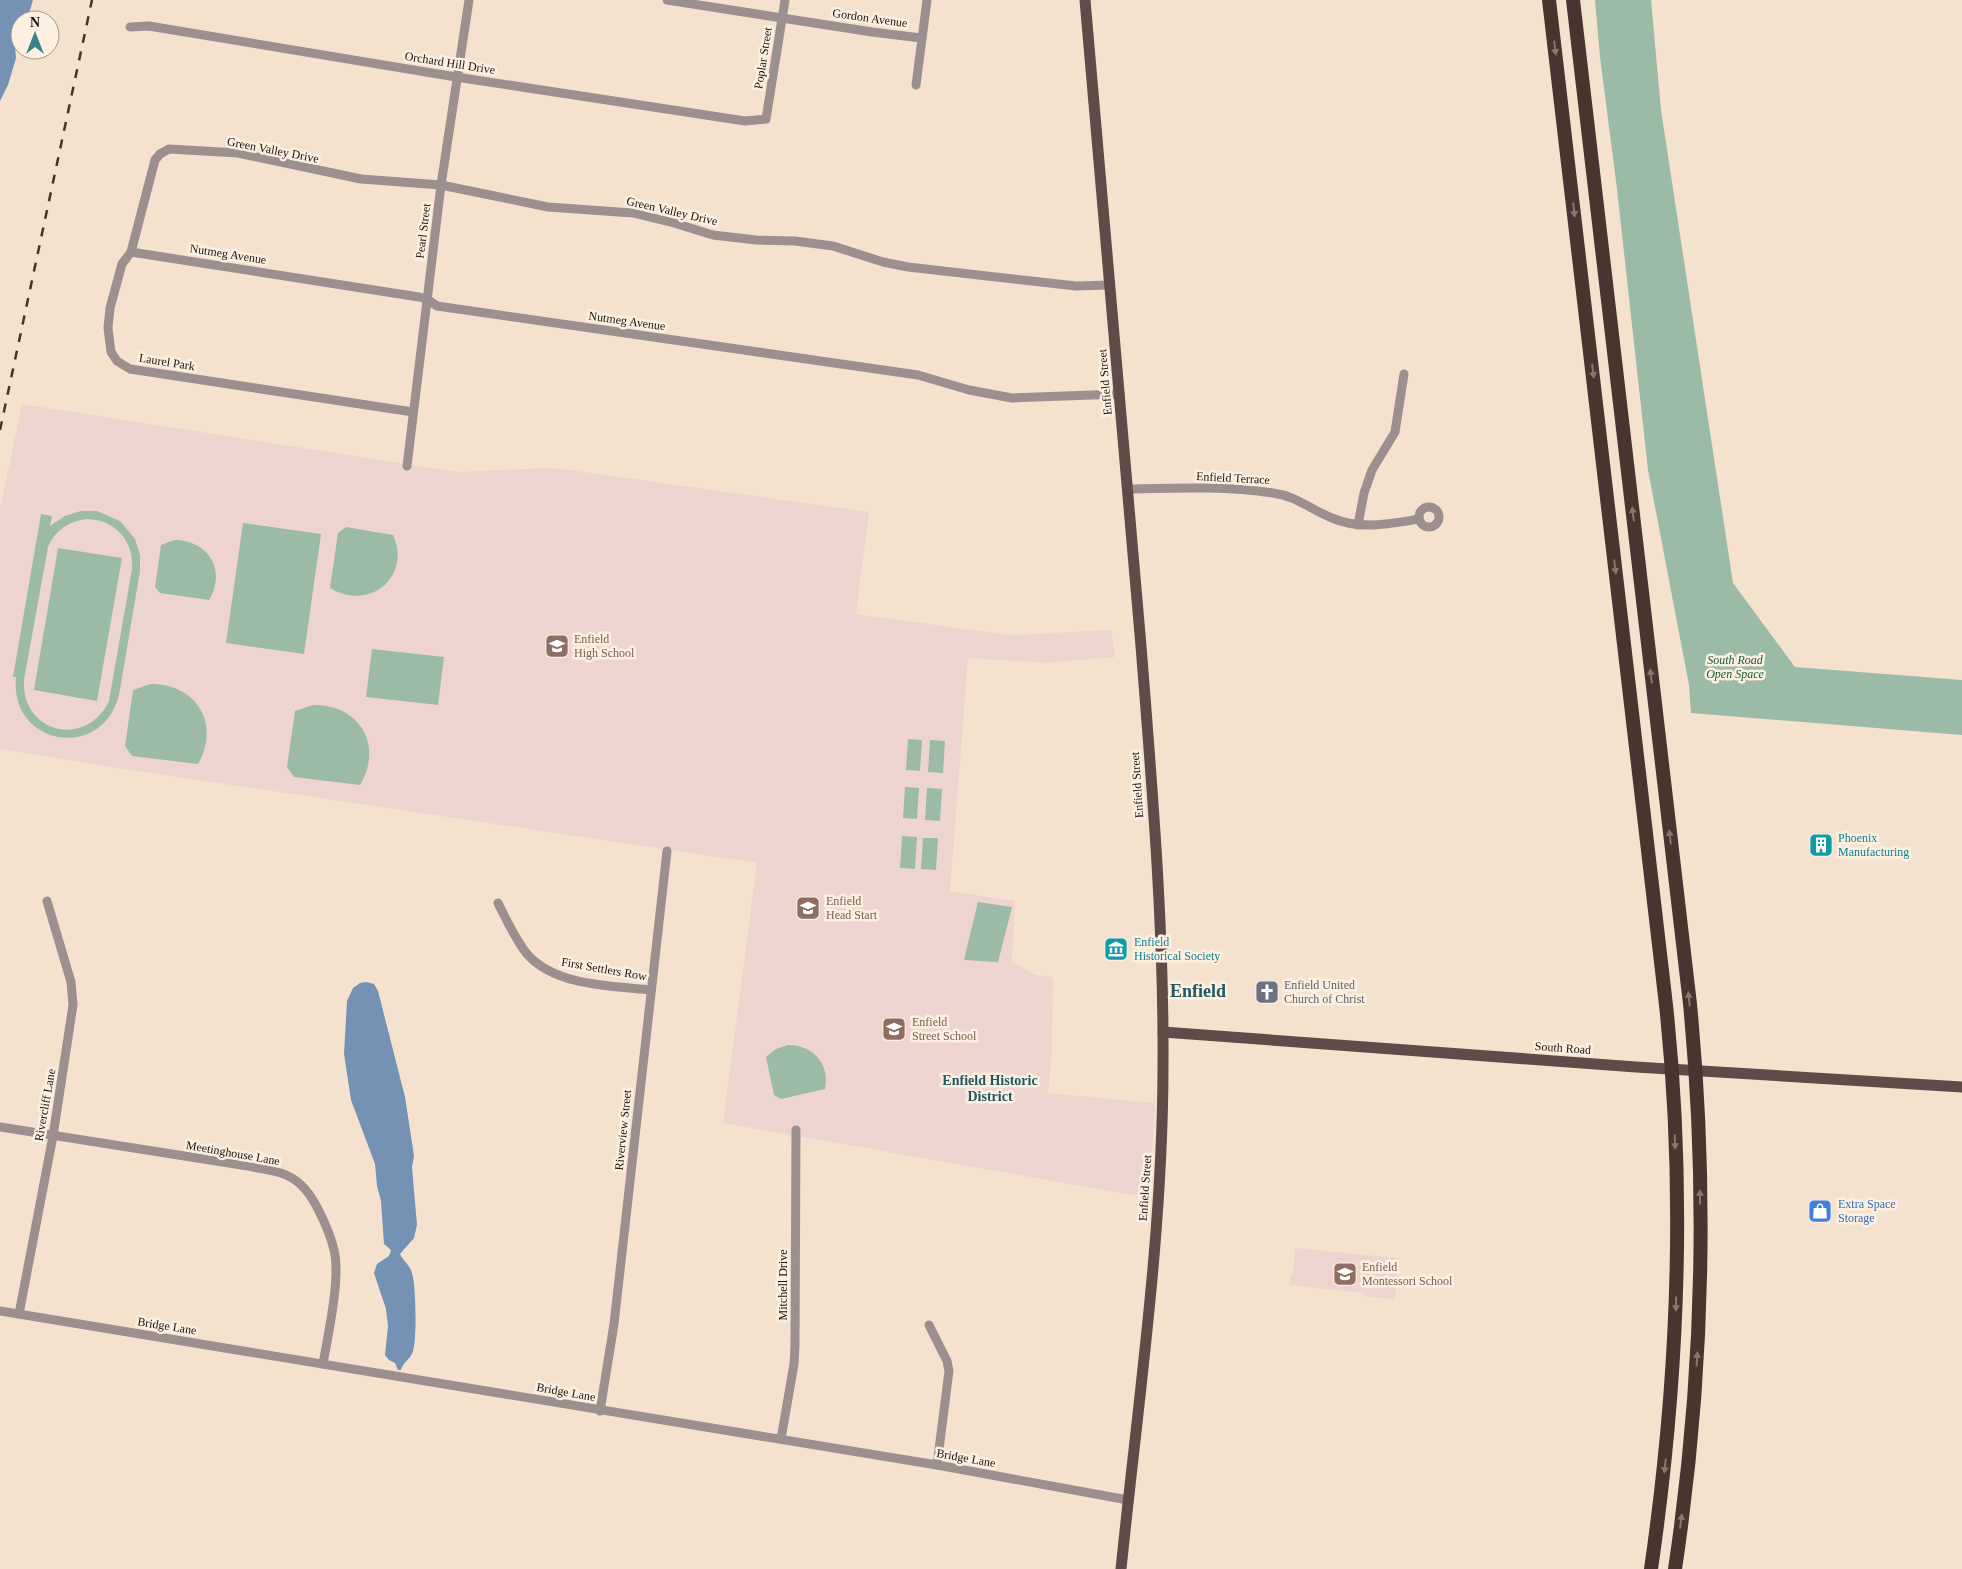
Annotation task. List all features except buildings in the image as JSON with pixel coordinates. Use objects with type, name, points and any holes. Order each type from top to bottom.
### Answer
[{"type":"highway","points":[[1550,0],[1670,1046],[1677,1242],[1675,1337],[1665,1462],[1651,1569]]},
{"type":"highway","points":[[1573,0],[1694,1047],[1700,1222],[1698,1339],[1690,1448],[1675,1569]]},
{"type":"main road","name":"Enfield Street","points":[[1085,0],[1128,489],[1160,906],[1163,1032],[1162,1119],[1157,1211],[1121,1569]]},
{"type":"main road","name":"South Road","points":[[1163,1032],[1636,1067],[1962,1087]]},
{"type":"street","name":"Pearl Street","points":[[407,466],[441,184],[468,0]]},
{"type":"street","name":"Gordon Avenue","points":[[667,0],[921,38]]},
{"type":"street","name":"Poplar Street","points":[[766,120],[785,0]]},
{"type":"street","points":[[916,85],[927,0]]},
{"type":"street","name":"Orchard Hill Drive","points":[[130,27],[149,26],[456,77],[744,121],[766,120]]},
{"type":"street","name":"Green Valley Drive","points":[[169,149],[238,153],[361,179],[441,184],[548,207],[632,213],[736,238],[795,241],[833,246],[883,262],[908,267],[1076,286],[1110,285]]},
{"type":"street","name":"Laurel Park","points":[[169,149],[160,154],[155,160],[131,252],[122,264],[115,287],[108,328],[110,352],[117,361],[130,369],[413,412]]},
{"type":"street","name":"Nutmeg Avenue","points":[[131,252],[427,299],[437,306],[918,375],[969,390],[1012,398],[1120,394]]},
{"type":"street","points":[[1358,524],[1364,492],[1372,470],[1395,432],[1404,374]]},
{"type":"street","name":"Enfield Terrace","points":[[1128,489],[1179,488],[1275,493],[1302,501],[1332,518],[1358,524],[1395,523],[1419,519]]},
{"type":"street","name":"Riverview Street","points":[[600,1411],[614,1324],[667,852]]},
{"type":"street","name":"Rivercliff Lane","points":[[19,1314],[53,1136],[73,1005],[71,982],[47,901]]},
{"type":"street","name":"First Settlers Row","points":[[498,903],[512,932],[528,954],[544,968],[561,977],[651,990]]},
{"type":"street","name":"Meetinghouse Lane","points":[[0,1127],[248,1166],[285,1175],[297,1182],[306,1189],[314,1201],[328,1230],[335,1251],[337,1272],[323,1364]]},
{"type":"street","name":"Mitchell Drive","points":[[781,1439],[794,1364],[795,1346],[796,1130]]},
{"type":"street","name":"Bridge Lane","points":[[0,1311],[937,1465],[1128,1500]]},
{"type":"street","points":[[929,1326],[947,1361],[949,1371],[937,1465]]},
{"type":"shaded area","name":"Enfield High School","points":[[22,404],[458,472],[544,468],[563,469],[869,512],[856,614],[1009,635],[1111,630],[1115,657],[1047,663],[968,658],[950,891],[1015,901],[1012,962],[1036,975],[1053,977],[1052,1050],[1048,1093],[1155,1103],[1149,1198],[723,1123],[757,863],[0,749],[0,509]]},
{"type":"shaded area","name":"Enfield Montessori School","points":[[1295,1248],[1398,1258],[1395,1300],[1364,1296],[1364,1293],[1289,1285],[1290,1277],[1293,1273]]},
{"type":"green space","name":"South Road Open Space","points":[[1595,0],[1651,0],[1661,110],[1733,583],[1795,667],[1962,680],[1962,735],[1691,713],[1689,685],[1648,470]]},
{"type":"green space","points":[[81,511],[97,511],[120,521],[135,539],[140,555],[140,571],[119,695],[109,716],[95,730],[77,737],[59,737],[41,731],[27,718],[18,700],[16,677],[13,677],[41,514],[52,516],[50,526],[65,516]],"holes":[[[87,519],[107,523],[121,534],[130,550],[132,559],[132,569],[109,701],[99,716],[86,725],[71,729],[57,728],[44,723],[33,712],[26,698],[24,680],[48,547],[63,527]]]},
{"type":"green space","points":[[243,523],[321,534],[304,654],[226,643]]},
{"type":"green space","points":[[346,527],[393,535],[397,550],[397,564],[392,577],[372,593],[359,596],[345,594],[330,588],[338,533]]},
{"type":"green space","points":[[174,540],[186,541],[196,545],[205,551],[211,559],[215,568],[216,578],[209,600],[160,593],[155,587],[161,545]]},
{"type":"green space","points":[[58,548],[122,558],[97,701],[34,690]]},
{"type":"green space","points":[[372,649],[444,657],[438,705],[366,697]]},
{"type":"green space","points":[[150,684],[180,690],[191,698],[200,709],[205,721],[207,734],[198,764],[132,756],[125,746],[133,690]]},
{"type":"green space","points":[[313,705],[343,711],[354,719],[363,730],[368,742],[369,755],[367,770],[360,785],[294,777],[287,767],[295,711]]},
{"type":"green space","points":[[908,739],[922,740],[920,771],[906,770]]},
{"type":"green space","points":[[930,740],[945,741],[943,773],[928,772]]},
{"type":"green space","points":[[905,787],[919,788],[917,819],[903,818]]},
{"type":"green space","points":[[927,788],[942,789],[940,821],[925,820]]},
{"type":"green space","points":[[902,836],[917,837],[915,869],[900,868]]},
{"type":"green space","points":[[923,838],[938,838],[936,870],[921,869]]},
{"type":"green space","points":[[978,902],[1012,907],[998,962],[964,960]]},
{"type":"green space","points":[[788,1045],[805,1048],[818,1058],[825,1072],[825,1089],[781,1099],[774,1095],[766,1057],[776,1049]]},
{"type":"water","points":[[0,0],[33,0],[30,10],[10,10],[10,60],[15,60],[8,85],[0,101]]},
{"type":"water","points":[[360,983],[374,984],[378,991],[405,1097],[414,1156],[412,1167],[417,1225],[414,1238],[400,1254],[412,1273],[415,1300],[415,1335],[412,1354],[401,1370],[398,1370],[395,1363],[385,1355],[388,1326],[386,1309],[374,1273],[377,1264],[389,1256],[391,1250],[384,1244],[381,1201],[377,1186],[375,1164],[351,1100],[344,1054],[347,1001],[353,988]]},
{"type":"railway","points":[[0,430],[92,0]]},
{"type":"place","name":"Enfield High School","points":[[557,646]]},
{"type":"place","name":"Phoenix Manufacturing","points":[[1821,845]]},
{"type":"place","name":"Enfield Head Start","points":[[808,908]]},
{"type":"place","name":"Enfield Historical Society","points":[[1116,949]]},
{"type":"place","name":"Enfield United Church of Christ","points":[[1267,992]]},
{"type":"place","name":"Enfield Street School","points":[[894,1029]]},
{"type":"place","name":"Extra Space Storage","points":[[1820,1211]]},
{"type":"place","name":"Enfield Montessori School","points":[[1345,1274]]},
{"type":"district","name":"Enfield","points":[[1198,991]]},
{"type":"district","name":"Enfield Historic District","points":[[990,1088]]}]
